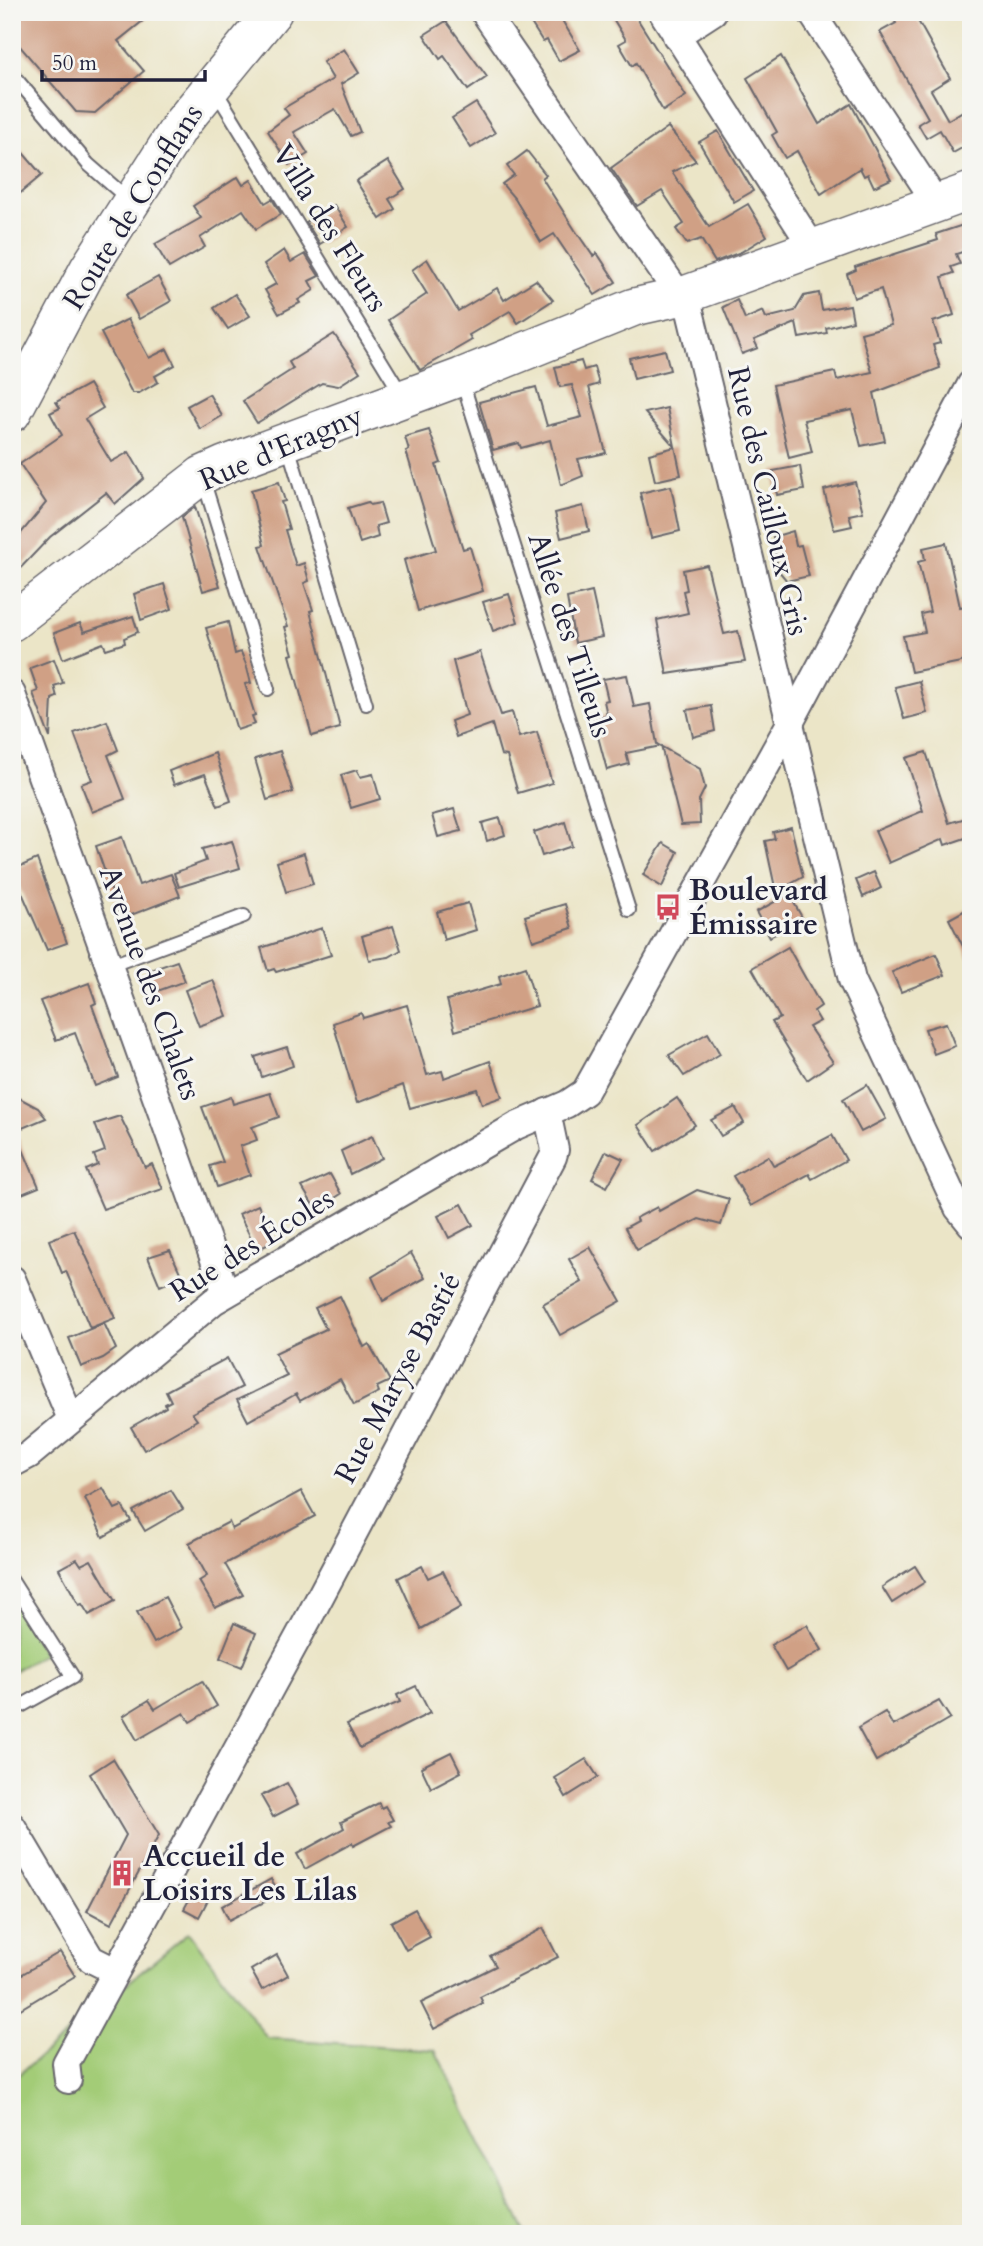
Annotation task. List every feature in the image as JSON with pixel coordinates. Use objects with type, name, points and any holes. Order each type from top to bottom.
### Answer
[{"type":"main road","name":"Route de Conflans","points":[[12,413],[22,364],[89,268],[181,123],[273,12]]},
{"type":"main road","name":"Rue d'Eragny","points":[[12,621],[202,475],[461,377],[634,307],[678,297],[971,191]]},
{"type":"street","name":"Rue des Cailloux Gris","points":[[484,12],[690,311],[774,670],[790,723],[852,980],[958,1208],[971,1224]]},
{"type":"street","points":[[662,12],[814,248]]},
{"type":"street","points":[[676,36],[713,12]]},
{"type":"street","points":[[811,12],[937,204]]},
{"type":"street","points":[[547,1112],[585,1092],[597,1075],[790,723],[971,384]]},
{"type":"street","name":"Avenue des Chalets","points":[[12,694],[226,1293]]},
{"type":"street","name":"Rue des Écoles","points":[[12,1464],[29,1455],[226,1293],[516,1126],[547,1112]]},
{"type":"street","name":"Rue Maryse Bastié","points":[[68,2080],[66,2063],[312,1612],[553,1157],[555,1150],[547,1112]]},
{"type":"street","points":[[12,1279],[71,1419]]},
{"type":"street","points":[[12,1826],[91,1959],[115,1971]]},
{"type":"lane","points":[[12,74],[88,164],[131,202]]},
{"type":"lane","name":"Villa des Fleurs","points":[[212,85],[404,398]]},
{"type":"lane","name":"Allée des Tilleuls","points":[[461,377],[629,910]]},
{"type":"lane","points":[[286,442],[366,704]]},
{"type":"lane","points":[[202,475],[268,689]]},
{"type":"lane","points":[[109,966],[244,916]]},
{"type":"lane","points":[[12,1581],[73,1677],[12,1711]]},
{"type":"green space","points":[[12,1599],[44,1654],[12,1672]]},
{"type":"green space","points":[[189,1932],[267,2038],[435,2050],[526,2234],[12,2234],[12,2080]]},
{"type":"building","points":[[12,12],[154,12],[118,41],[144,71],[95,113],[76,112],[12,37]]},
{"type":"building","points":[[524,12],[557,12],[580,50],[559,61],[547,40],[543,42]]},
{"type":"building","points":[[609,12],[633,12],[686,96],[663,111],[636,63],[632,66],[619,44],[626,40]]},
{"type":"building","points":[[890,12],[913,12],[950,78],[931,90],[948,120],[963,111],[971,125],[971,143],[953,153],[940,130],[926,138],[918,124],[928,118],[880,32],[896,23]]},
{"type":"building","points":[[446,21],[487,77],[468,90],[444,56],[440,59],[424,35]]},
{"type":"building","points":[[344,49],[359,73],[341,84],[360,132],[351,136],[335,109],[294,132],[308,154],[289,165],[268,131],[289,115],[284,108],[333,79],[323,62]]},
{"type":"building","points":[[781,56],[819,124],[851,104],[891,179],[874,187],[868,174],[864,176],[860,168],[821,194],[797,151],[785,158],[772,135],[777,132],[747,78]]},
{"type":"building","points":[[476,103],[495,133],[471,148],[452,118]]},
{"type":"building","points":[[668,127],[696,161],[672,172],[709,227],[748,204],[767,236],[741,252],[715,262],[701,239],[687,244],[676,229],[684,224],[662,191],[637,206],[611,168]]},
{"type":"building","points":[[718,131],[753,191],[734,202],[699,142]]},
{"type":"building","points":[[12,140],[42,175],[12,200]]},
{"type":"building","points":[[527,151],[546,175],[542,178],[575,230],[593,256],[597,253],[616,282],[595,295],[554,234],[541,242],[515,199],[502,184],[514,175],[507,166]]},
{"type":"building","points":[[388,161],[405,189],[389,199],[395,209],[380,219],[356,181]]},
{"type":"building","points":[[238,177],[243,185],[251,180],[265,203],[272,199],[281,214],[256,229],[243,210],[200,238],[205,247],[169,268],[155,244],[201,218],[193,206]]},
{"type":"building","points":[[334,205],[348,227],[320,244],[306,222]]},
{"type":"building","points":[[966,224],[971,249],[956,254],[960,264],[951,267],[954,273],[942,277],[954,315],[933,322],[940,343],[933,345],[940,368],[874,393],[885,441],[861,446],[852,410],[804,420],[812,452],[789,458],[773,385],[835,372],[837,380],[872,372],[861,333],[891,325],[881,289],[854,298],[847,274],[856,270],[855,267],[938,240],[936,234]]},
{"type":"building","points":[[284,250],[291,262],[305,254],[319,276],[309,281],[314,290],[298,300],[300,303],[279,314],[265,290],[276,284],[264,264]]},
{"type":"building","points":[[427,259],[458,311],[497,288],[504,300],[536,280],[553,300],[518,323],[510,311],[469,335],[472,340],[420,370],[388,320],[427,294],[412,270]]},
{"type":"building","points":[[158,277],[171,301],[139,319],[126,295]]},
{"type":"building","points":[[819,293],[822,310],[850,305],[853,321],[826,328],[827,333],[799,338],[796,323],[754,340],[758,348],[742,354],[723,307],[737,300],[745,319],[763,311],[766,318],[795,311],[804,296]]},
{"type":"building","points":[[235,294],[250,316],[228,329],[214,308]]},
{"type":"building","points":[[128,319],[149,358],[167,349],[175,365],[155,376],[158,382],[139,393],[132,393],[101,333]]},
{"type":"building","points":[[334,334],[360,372],[338,386],[322,383],[257,423],[243,401],[293,369],[289,362]]},
{"type":"building","points":[[665,350],[670,370],[634,379],[629,358]]},
{"type":"building","points":[[581,361],[584,370],[594,367],[599,384],[589,387],[606,453],[578,459],[583,476],[561,485],[550,440],[521,448],[519,443],[493,450],[479,402],[536,387],[547,426],[582,417],[572,385],[560,387],[555,367]]},
{"type":"building","points":[[89,384],[103,408],[85,419],[111,462],[129,452],[144,478],[115,504],[106,493],[50,537],[12,577],[12,544],[46,503],[20,464],[62,435],[50,413],[60,408],[56,402]]},
{"type":"building","points":[[209,394],[222,416],[200,429],[187,406]]},
{"type":"building","points":[[667,408],[681,475],[655,481],[649,454],[675,447],[645,413]]},
{"type":"building","points":[[429,430],[441,463],[436,465],[463,549],[470,547],[483,591],[418,611],[404,560],[436,550],[406,451],[409,450],[405,437]]},
{"type":"building","points":[[800,466],[804,490],[777,495],[773,471]]},
{"type":"building","points":[[279,482],[285,501],[281,502],[289,529],[285,530],[296,566],[304,563],[309,581],[304,583],[313,610],[310,611],[340,728],[312,736],[290,655],[293,654],[285,627],[288,626],[260,546],[264,545],[251,490]]},
{"type":"building","points":[[855,482],[863,512],[849,515],[852,526],[834,530],[824,490]]},
{"type":"building","points":[[671,486],[680,531],[651,538],[640,493]]},
{"type":"building","points":[[368,502],[370,505],[380,503],[386,523],[376,526],[378,537],[360,543],[348,508]]},
{"type":"building","points":[[583,506],[589,531],[561,538],[555,513]]},
{"type":"building","points":[[195,507],[220,586],[203,591],[182,517]]},
{"type":"building","points":[[793,531],[796,546],[801,545],[809,576],[787,581],[778,570],[773,537]]},
{"type":"building","points":[[946,543],[960,607],[971,605],[971,624],[964,627],[971,660],[911,672],[903,636],[925,632],[921,614],[930,612],[918,562],[925,560],[923,548]]},
{"type":"building","points":[[707,565],[724,634],[738,631],[745,662],[667,674],[657,620],[688,613],[683,591],[687,590],[683,570]]},
{"type":"building","points":[[164,584],[172,609],[141,620],[134,594]]},
{"type":"building","points":[[592,592],[602,637],[575,643],[567,598]]},
{"type":"building","points":[[509,594],[518,622],[493,631],[483,602]]},
{"type":"building","points":[[133,616],[138,632],[124,638],[125,643],[106,649],[103,643],[63,659],[54,633],[80,623],[84,632]]},
{"type":"building","points":[[228,622],[235,654],[241,652],[246,664],[251,683],[245,684],[255,715],[252,716],[255,724],[237,730],[206,628]]},
{"type":"building","points":[[480,652],[501,715],[512,712],[519,737],[537,732],[552,783],[518,793],[507,756],[501,755],[492,724],[456,737],[451,721],[467,715],[453,661]]},
{"type":"building","points":[[54,659],[63,683],[54,686],[57,697],[52,699],[50,738],[33,693],[38,691],[30,668]]},
{"type":"building","points":[[627,675],[634,707],[650,704],[657,744],[661,746],[626,753],[629,764],[607,770],[593,718],[607,715],[604,701],[608,700],[603,679]]},
{"type":"building","points":[[919,681],[927,713],[904,719],[895,687]]},
{"type":"building","points":[[711,706],[715,731],[693,737],[687,710]]},
{"type":"building","points":[[107,721],[118,750],[108,755],[125,799],[92,812],[81,784],[92,780],[74,733]]},
{"type":"building","points":[[661,746],[700,769],[705,788],[699,800],[700,824],[681,825]]},
{"type":"building","points":[[280,751],[293,792],[267,800],[255,759]]},
{"type":"building","points":[[926,752],[949,823],[966,818],[971,836],[945,845],[943,839],[889,863],[875,831],[923,811],[906,758]]},
{"type":"building","points":[[215,753],[231,801],[218,806],[205,774],[174,785],[169,771]]},
{"type":"building","points":[[357,770],[360,777],[373,774],[380,799],[351,808],[341,775]]},
{"type":"building","points":[[454,809],[461,831],[438,837],[432,815]]},
{"type":"building","points":[[500,818],[505,835],[487,841],[482,823]]},
{"type":"building","points":[[565,822],[572,846],[542,856],[534,832]]},
{"type":"building","points":[[791,827],[803,877],[776,892],[765,841],[775,839],[773,832]]},
{"type":"building","points":[[122,837],[139,885],[171,874],[180,896],[121,919],[96,846]]},
{"type":"building","points":[[232,841],[240,868],[179,887],[174,873],[206,861],[202,849]]},
{"type":"building","points":[[663,843],[678,852],[662,887],[643,875]]},
{"type":"building","points":[[304,853],[313,884],[286,892],[277,862]]},
{"type":"building","points":[[37,859],[67,943],[47,950],[12,870]]},
{"type":"building","points":[[874,872],[881,888],[863,897],[856,880]]},
{"type":"building","points":[[789,894],[803,919],[770,937],[756,912]]},
{"type":"building","points":[[468,903],[476,930],[444,940],[437,912]]},
{"type":"building","points":[[565,904],[572,928],[533,941],[525,916]]},
{"type":"building","points":[[971,907],[971,962],[949,919]]},
{"type":"building","points":[[393,926],[401,950],[389,957],[369,960],[362,936]]},
{"type":"building","points":[[322,928],[331,955],[276,972],[274,969],[268,971],[261,948]]},
{"type":"building","points":[[788,947],[821,1006],[814,1011],[820,1021],[809,1027],[833,1062],[807,1080],[772,1022],[780,1018],[752,968]]},
{"type":"building","points":[[936,954],[945,975],[901,992],[892,972]]},
{"type":"building","points":[[177,961],[185,981],[155,992],[148,971]]},
{"type":"building","points":[[525,967],[537,1006],[455,1031],[447,1000],[501,984],[499,976]]},
{"type":"building","points":[[213,980],[227,1016],[199,1026],[185,990]]},
{"type":"building","points":[[89,983],[96,1003],[92,1005],[118,1077],[95,1086],[75,1033],[56,1040],[40,1001]]},
{"type":"building","points":[[407,1005],[427,1075],[442,1071],[444,1078],[490,1061],[502,1097],[482,1104],[477,1089],[410,1108],[403,1085],[357,1103],[333,1023],[361,1013],[363,1018]]},
{"type":"building","points":[[946,1023],[955,1046],[934,1054],[925,1029]]},
{"type":"building","points":[[708,1033],[720,1054],[684,1076],[669,1055]]},
{"type":"building","points":[[287,1047],[293,1066],[262,1077],[255,1057]]},
{"type":"building","points":[[867,1085],[886,1119],[861,1132],[843,1099]]},
{"type":"building","points":[[270,1093],[279,1117],[252,1127],[257,1140],[240,1146],[250,1175],[217,1187],[210,1166],[223,1162],[202,1107],[231,1097],[233,1104]]},
{"type":"building","points":[[12,1094],[38,1108],[46,1118],[15,1131],[39,1187],[12,1198]]},
{"type":"building","points":[[677,1098],[695,1125],[655,1151],[638,1125]]},
{"type":"building","points":[[735,1107],[744,1123],[721,1136],[711,1120]]},
{"type":"building","points":[[120,1116],[145,1167],[152,1164],[163,1189],[103,1209],[86,1170],[98,1165],[94,1155],[105,1151],[95,1124]]},
{"type":"building","points":[[832,1135],[846,1160],[812,1179],[809,1174],[751,1206],[733,1176],[768,1156],[774,1166]]},
{"type":"building","points":[[372,1136],[382,1158],[350,1174],[341,1151]]},
{"type":"building","points":[[606,1151],[623,1159],[607,1187],[592,1179]]},
{"type":"building","points":[[330,1174],[341,1194],[316,1210],[302,1187]]},
{"type":"building","points":[[697,1190],[729,1199],[721,1225],[699,1219],[637,1250],[625,1228],[638,1221],[636,1218],[657,1207],[659,1211]]},
{"type":"building","points":[[462,1204],[473,1225],[449,1238],[438,1216]]},
{"type":"building","points":[[258,1205],[275,1241],[257,1250],[239,1214]]},
{"type":"building","points":[[74,1230],[115,1318],[90,1328],[66,1271],[62,1273],[49,1240]]},
{"type":"building","points":[[590,1247],[621,1301],[560,1335],[543,1304],[582,1282],[569,1259]]},
{"type":"building","points":[[170,1250],[182,1277],[160,1286],[148,1257]]},
{"type":"building","points":[[411,1253],[425,1278],[383,1301],[372,1277]]},
{"type":"building","points":[[340,1296],[364,1347],[369,1344],[390,1381],[377,1387],[379,1392],[354,1405],[340,1379],[300,1401],[296,1394],[248,1421],[237,1400],[287,1376],[275,1353],[326,1329],[315,1308]]},
{"type":"building","points":[[104,1323],[116,1349],[81,1367],[69,1338]]},
{"type":"building","points":[[227,1358],[242,1387],[192,1413],[197,1420],[144,1450],[131,1427],[166,1407],[165,1404],[171,1401],[166,1391]]},
{"type":"building","points":[[103,1488],[115,1509],[122,1506],[131,1521],[103,1537],[85,1498]]},
{"type":"building","points":[[171,1490],[183,1509],[145,1531],[133,1511]]},
{"type":"building","points":[[301,1491],[315,1516],[225,1564],[243,1595],[215,1608],[199,1581],[207,1576],[189,1543],[229,1522],[232,1529]]},
{"type":"building","points":[[77,1559],[81,1565],[91,1560],[115,1601],[89,1615],[82,1604],[79,1605],[59,1569]]},
{"type":"building","points":[[422,1566],[428,1578],[443,1571],[461,1607],[421,1629],[398,1578]]},
{"type":"building","points":[[915,1566],[925,1582],[892,1603],[882,1587]]},
{"type":"building","points":[[165,1597],[181,1628],[154,1643],[137,1612]]},
{"type":"building","points":[[234,1623],[256,1633],[242,1667],[220,1658]]},
{"type":"building","points":[[807,1625],[822,1650],[786,1671],[771,1645]]},
{"type":"building","points":[[202,1681],[217,1706],[190,1722],[184,1713],[137,1740],[123,1716],[149,1700],[155,1709]]},
{"type":"building","points":[[416,1686],[430,1713],[360,1748],[347,1724],[400,1702],[397,1695]]},
{"type":"building","points":[[939,1701],[950,1718],[876,1761],[858,1728],[885,1712],[893,1726]]},
{"type":"building","points":[[451,1752],[461,1772],[431,1788],[421,1767]]},
{"type":"building","name":"Accueil de Loisirs Les Lilas","points":[[113,1759],[159,1835],[111,1924],[87,1911],[126,1835],[90,1774]]},
{"type":"building","points":[[586,1759],[598,1777],[566,1797],[555,1778]]},
{"type":"building","points":[[287,1783],[298,1804],[273,1817],[261,1796]]},
{"type":"building","points":[[379,1803],[381,1808],[385,1806],[393,1820],[388,1822],[391,1826],[353,1846],[352,1843],[305,1869],[297,1854],[344,1828],[341,1822]]},
{"type":"building","points":[[271,1879],[280,1894],[229,1920],[222,1906]]},
{"type":"building","points":[[195,1889],[210,1896],[199,1917],[184,1909]]},
{"type":"building","points":[[415,1909],[430,1937],[406,1950],[391,1922]]},
{"type":"building","points":[[543,1928],[558,1957],[480,1997],[483,2003],[434,2029],[421,2003],[496,1966],[490,1956]]},
{"type":"building","points":[[60,1952],[75,1976],[12,2014],[12,1980]]},
{"type":"building","points":[[277,1955],[288,1975],[262,1990],[251,1970]]},
{"type":"place","name":"Boulevard Émissaire","points":[[668,907]]},
{"type":"place","name":"Accueil de Loisirs Les Lilas","points":[[122,1873]]}]
